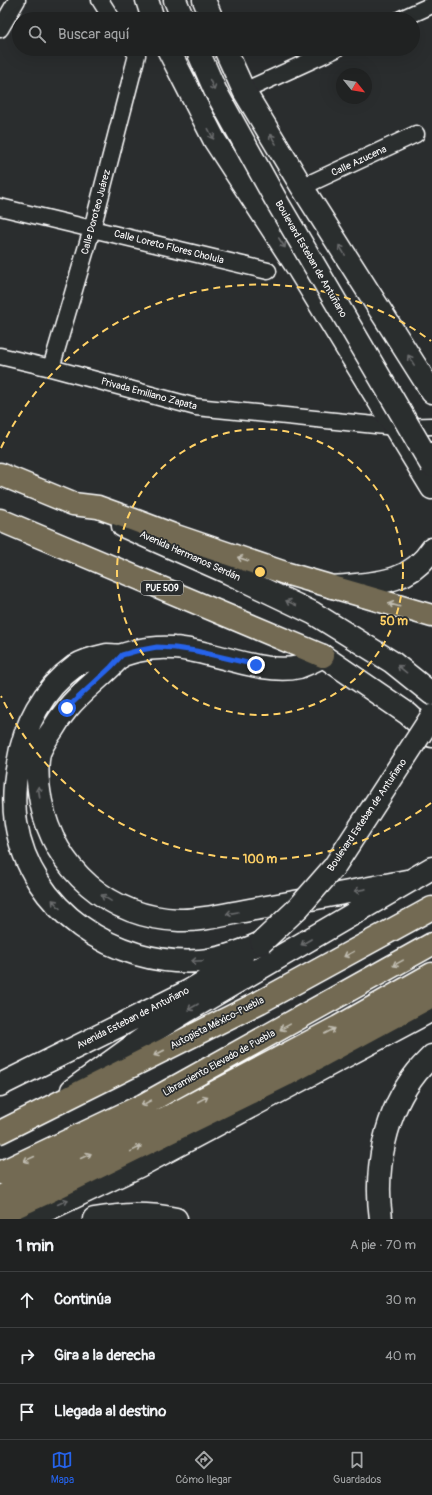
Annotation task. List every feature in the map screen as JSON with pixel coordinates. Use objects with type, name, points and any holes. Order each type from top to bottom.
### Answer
[{"type":"main road","name":"Avenida Hermanos Serdán","points":[[0,474],[74,504]]},
{"type":"main road","points":[[74,504],[98,507],[176,536],[285,573],[432,616]]},
{"type":"main road","name":"PUE 509","points":[[0,520],[324,656]]},
{"type":"main road","name":"Autopista México-Puebla","points":[[0,1132],[260,1002],[432,908]]},
{"type":"main road","name":"Libramiento Elevado de Puebla","points":[[0,1173],[143,1105],[432,944]]},
{"type":"main road","points":[[0,1196],[176,1113],[338,1027],[432,974]]},
{"type":"main road","points":[[0,1214],[54,1190],[286,1075],[432,996]]},
{"type":"street","points":[[0,30],[17,0]]},
{"type":"street","points":[[100,0],[108,12]]},
{"type":"street","points":[[147,0],[151,12]]},
{"type":"street","points":[[175,0],[180,12]]},
{"type":"street","points":[[204,0],[209,12]]},
{"type":"street","points":[[416,12],[432,5]]},
{"type":"street","name":"Calle Doroteo Juárez","points":[[51,368],[92,229],[134,56]]},
{"type":"street","points":[[172,56],[214,141],[299,270],[432,488]]},
{"type":"street","name":"Boulevard Esteban de Antuñano","points":[[199,56],[215,90],[276,200],[432,466]]},
{"type":"street","points":[[228,56],[244,92],[302,187],[432,392]]},
{"type":"street","points":[[244,92],[321,56]]},
{"type":"street","name":"Calle Azucena","points":[[302,187],[416,134]]},
{"type":"street","name":"Calle Loreto Flores Cholula","points":[[0,207],[268,271]]},
{"type":"street","name":"Privada Emiliano Zapata","points":[[0,356],[51,368],[196,407],[395,427],[432,426]]},
{"type":"street","name":"Avenida Hermanos Serdán","points":[[74,504],[229,573],[313,613],[392,662],[432,694]]},
{"type":"street","points":[[330,587],[385,582],[396,579],[418,566],[432,549]]},
{"type":"street","points":[[261,944],[222,958],[180,962],[160,960],[123,950],[100,939],[74,921],[59,908],[39,882],[26,859],[20,842],[16,824],[14,788],[20,752],[25,734],[32,718],[51,688],[77,665],[106,655],[122,655],[157,647],[175,648],[196,651],[256,665],[279,668],[299,667],[324,656]]},
{"type":"street","points":[[122,655],[67,708],[47,737],[40,753],[38,774],[39,794],[43,814],[50,834],[72,869],[86,884],[102,896],[120,906],[140,913],[180,920],[201,918],[317,899],[412,880]]},
{"type":"street","name":"PUE 509","points":[[324,656],[408,714],[432,736]]},
{"type":"street","name":"Boulevard Esteban de Antuñano","points":[[261,944],[299,907],[334,866],[432,716]]},
{"type":"street","points":[[46,1110],[110,1061],[187,1010],[432,868]]},
{"type":"street","name":"Avenida Esteban de Antuñano","points":[[0,1085],[190,991],[226,969],[261,944]]},
{"type":"street","points":[[28,1219],[139,1166],[432,1010]]},
{"type":"street","points":[[382,1219],[379,1184],[381,1160],[386,1137],[404,1092],[417,1072],[432,1056]]},
{"type":"street","points":[[94,1219],[122,1214],[146,1215],[176,1219]]},
{"type":"route","points":[[67,708],[122,655],[136,651],[157,647],[175,648],[196,651],[256,665]]}]
